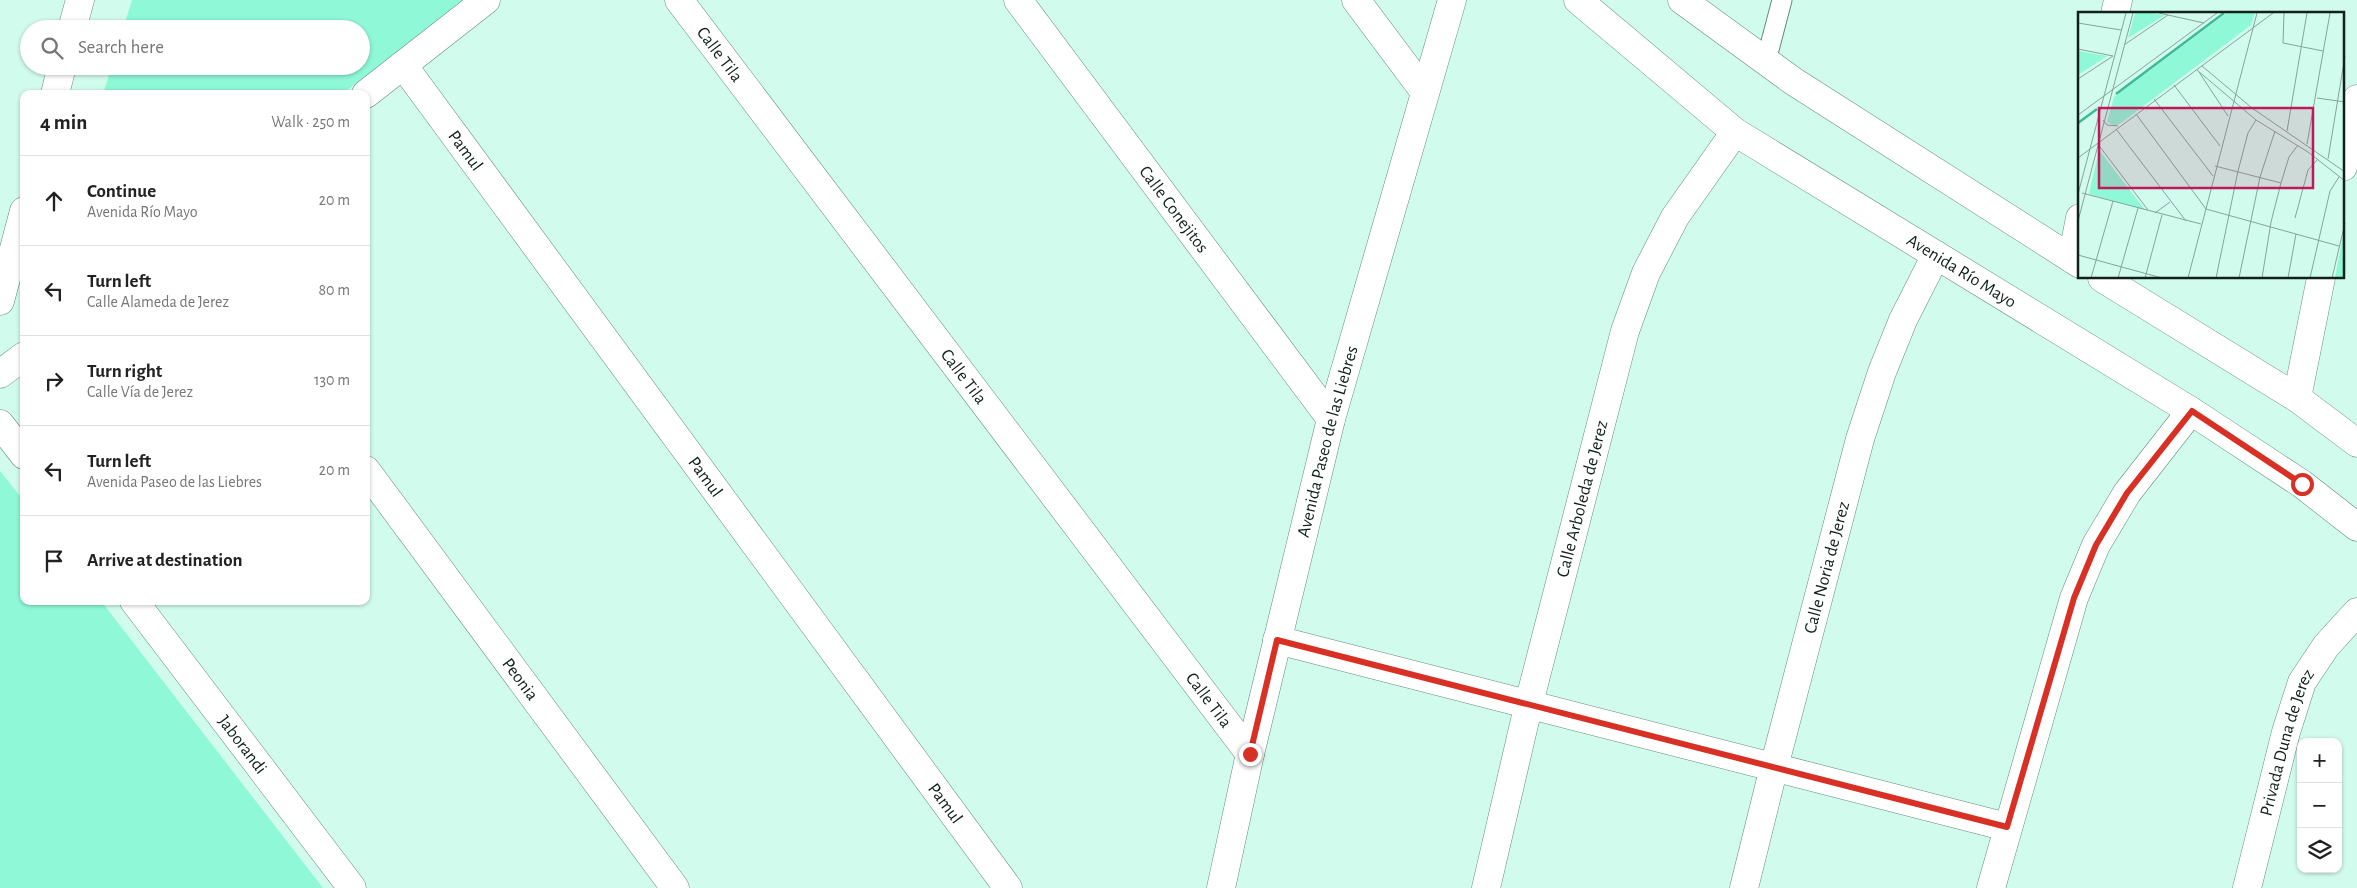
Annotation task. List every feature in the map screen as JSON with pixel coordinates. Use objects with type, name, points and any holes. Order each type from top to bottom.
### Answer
[{"type":"street","points":[[74,20],[80,0]]},
{"type":"street","points":[[370,91],[486,0]]},
{"type":"street","name":"Calle Tila","points":[[679,0],[1250,754]]},
{"type":"street","name":"Calle Conejitos","points":[[1018,0],[1331,419]]},
{"type":"street","points":[[1356,0],[1424,91]]},
{"type":"street","name":"Avenida Paseo de las Liebres","points":[[1221,888],[1250,754],[1331,419],[1424,91],[1452,0]]},
{"type":"street","name":"Avenida Río Mayo","points":[[1578,0],[1735,132],[2192,411],[2302,484],[2357,527]]},
{"type":"street","points":[[1682,0],[1793,81],[2076,261],[2078,240]]},
{"type":"street","name":"Pamul","points":[[403,65],[1008,888]]},
{"type":"street","points":[[56,90],[60,75]]},
{"type":"street","points":[[2344,162],[2357,98]]},
{"type":"street","name":"Calle Arboleda de Jerez","points":[[1486,888],[1529,703],[1631,314],[1646,273],[1675,217],[1735,132]]},
{"type":"street","points":[[0,301],[20,225]]},
{"type":"street","name":"Calle Noria de Jerez","points":[[1744,888],[1860,439],[1882,372],[1903,320],[1936,255]]},
{"type":"street","points":[[2104,279],[2297,398],[2357,443]]},
{"type":"street","points":[[2297,398],[2321,279]]},
{"type":"street","points":[[0,374],[20,359]]},
{"type":"street","points":[[1991,888],[2074,598],[2096,545],[2127,493],[2192,411]]},
{"type":"street","points":[[0,424],[20,450]]},
{"type":"street","name":"Peonia","points":[[370,475],[674,888]]},
{"type":"street","name":"Jaborandi","points":[[137,605],[352,888]]},
{"type":"street","name":"Privada Duna de Jerez","points":[[2247,888],[2286,732],[2302,682],[2326,646],[2357,612]]},
{"type":"street","points":[[1277,640],[1529,703],[2007,827]]},
{"type":"lane","points":[[1766,61],[1782,0]]},
{"type":"green space","points":[[132,0],[466,0],[370,73],[370,20],[126,20]]},
{"type":"green space","points":[[109,75],[367,75],[347,90],[104,90]]},
{"type":"green space","points":[[0,471],[20,496],[20,605],[104,605],[323,888],[0,888]]},
{"type":"route","points":[[1250,754],[1277,640],[1529,703],[2007,827],[2074,598],[2096,545],[2127,493],[2192,411],[2302,484]]}]
